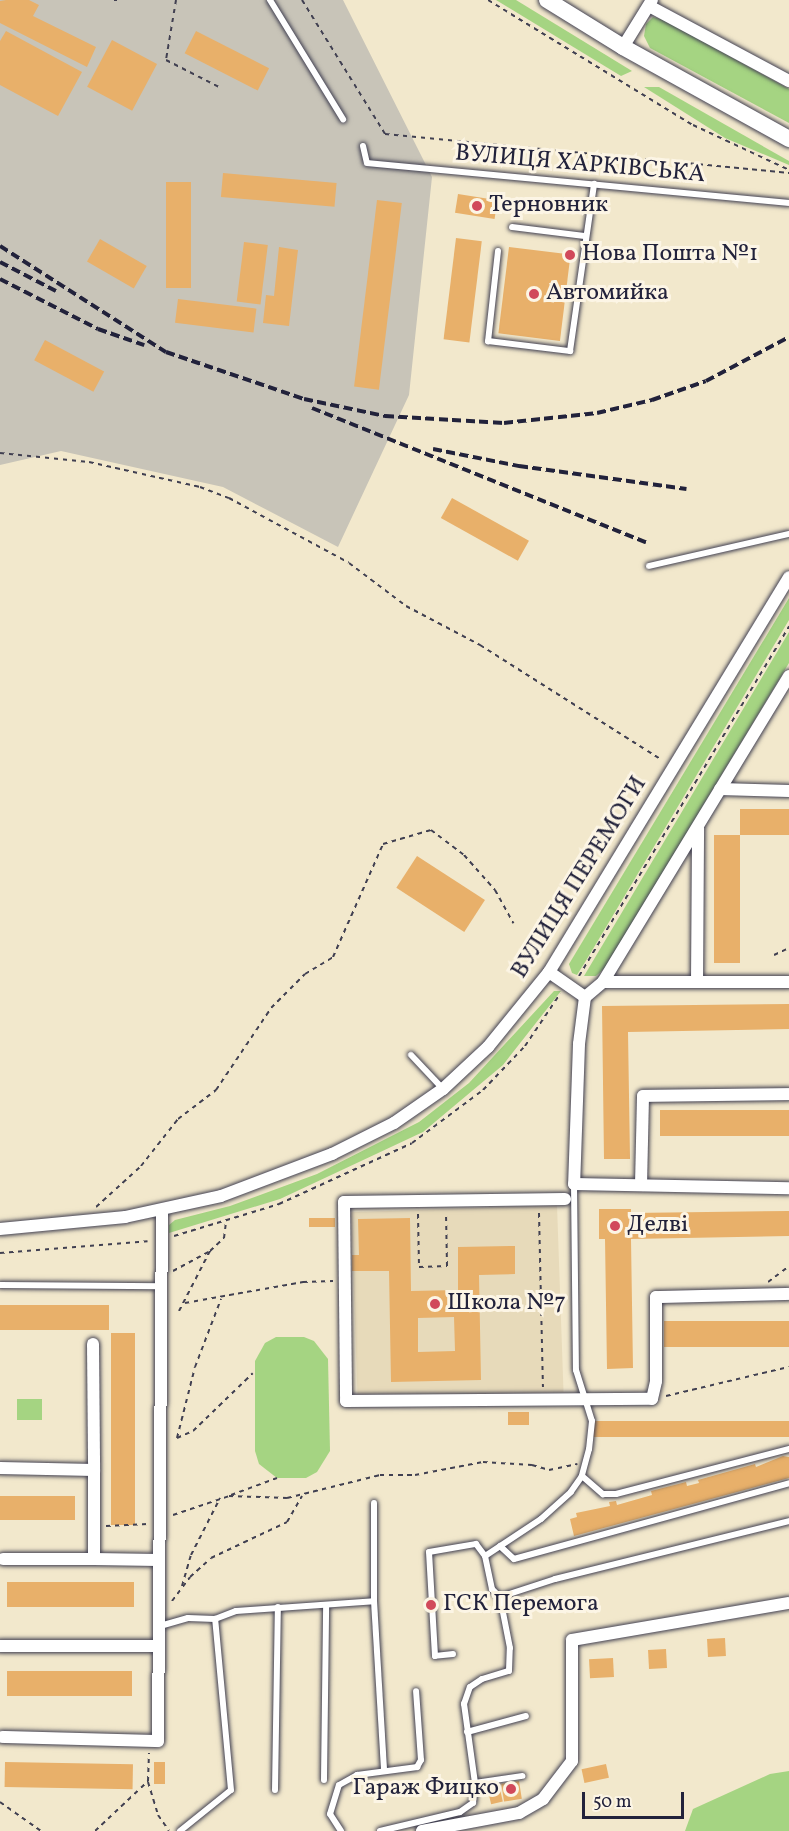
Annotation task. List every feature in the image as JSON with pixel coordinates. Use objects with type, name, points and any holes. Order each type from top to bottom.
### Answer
[{"type":"street","points":[[547,0],[622,47],[789,140]]},
{"type":"street","points":[[622,47],[651,3],[789,81]]},
{"type":"street","name":"ВУЛИЦЯ ПЕРЕМОГИ","points":[[0,1229],[84,1221],[162,1210],[221,1196],[332,1154],[394,1123],[443,1089],[488,1047],[549,972],[789,577]]},
{"type":"street","points":[[789,676],[603,982],[585,997],[579,1044],[574,1184],[789,1188]]},
{"type":"street","points":[[720,789],[789,790]]},
{"type":"street","points":[[697,982],[698,826]]},
{"type":"street","points":[[549,972],[585,997]]},
{"type":"street","points":[[603,982],[789,982]]},
{"type":"street","points":[[642,1185],[643,1096],[789,1094]]},
{"type":"street","points":[[566,1199],[344,1202],[346,1401],[652,1399],[656,1381],[656,1297],[789,1294]]},
{"type":"street","points":[[3,1737],[158,1741],[162,1210]]},
{"type":"street","points":[[93,1344],[94,1559]]},
{"type":"street","points":[[0,1468],[94,1470]]},
{"type":"street","points":[[3,1559],[159,1560]]},
{"type":"street","points":[[422,1831],[519,1813],[543,1799],[572,1761],[572,1640],[789,1602]]},
{"type":"street","points":[[0,1646],[159,1646]]},
{"type":"lane","points":[[270,0],[343,119]]},
{"type":"lane","name":"ВУЛИЦЯ ХАРКІВСЬКА","points":[[363,146],[367,163],[789,203]]},
{"type":"lane","points":[[498,251],[488,341],[570,351],[584,236],[594,184]]},
{"type":"lane","points":[[512,227],[584,236]]},
{"type":"lane","points":[[649,566],[789,534]]},
{"type":"lane","points":[[411,1055],[443,1089]]},
{"type":"lane","points":[[485,1556],[541,1519],[571,1492],[585,1467],[592,1421],[576,1370],[574,1184]]},
{"type":"lane","points":[[0,1286],[163,1281]]},
{"type":"lane","points":[[582,1476],[594,1489],[616,1494],[789,1449]]},
{"type":"lane","points":[[500,1546],[514,1559],[789,1483]]},
{"type":"lane","points":[[374,1503],[374,1601],[384,1771]]},
{"type":"lane","points":[[500,1597],[555,1579],[789,1521]]},
{"type":"lane","points":[[380,1831],[460,1812],[473,1803],[475,1783],[464,1704],[471,1687],[482,1679],[509,1671],[510,1648],[500,1597],[492,1589],[485,1556],[476,1544],[429,1552],[435,1656],[453,1654]]},
{"type":"lane","points":[[159,1620],[215,1619],[236,1611],[278,1607],[326,1607],[374,1601]]},
{"type":"lane","points":[[275,1790],[278,1607]]},
{"type":"lane","points":[[324,1780],[326,1607]]},
{"type":"lane","points":[[180,1831],[231,1790],[215,1619]]},
{"type":"lane","points":[[341,1831],[330,1814],[339,1785],[357,1775],[417,1767],[421,1760],[416,1691]]},
{"type":"lane","points":[[467,1732],[526,1716]]},
{"type":"lane","points":[[475,1783],[522,1776]]},
{"type":"path","points":[[176,0],[166,60],[221,87]]},
{"type":"path","points":[[302,0],[385,134],[789,171]]},
{"type":"path","points":[[489,0],[693,125],[789,171]]},
{"type":"path","points":[[0,453],[89,462],[200,487],[229,498],[349,563],[406,606],[480,645],[674,767]]},
{"type":"path","points":[[0,1253],[163,1239],[225,1222],[361,1169],[442,1124],[503,1069],[570,987],[789,626]]},
{"type":"path","points":[[84,1221],[141,1166],[171,1126],[216,1090],[271,1008],[305,974],[333,957],[383,844],[431,830],[464,855],[495,890],[513,923]]},
{"type":"path","points":[[774,955],[789,948]]},
{"type":"path","points":[[539,1209],[543,1399]]},
{"type":"path","points":[[428,1211],[418,1211],[419,1267],[447,1266],[446,1210],[437,1210]]},
{"type":"path","points":[[163,1281],[210,1251],[224,1238],[225,1222]]},
{"type":"path","points":[[179,1311],[210,1251]]},
{"type":"path","points":[[185,1303],[221,1299],[303,1282],[345,1281]]},
{"type":"path","points":[[221,1299],[195,1367],[177,1438],[193,1431],[253,1373]]},
{"type":"path","points":[[652,1399],[789,1367]]},
{"type":"path","points":[[229,1496],[261,1499],[302,1496],[350,1480],[436,1472],[483,1462],[532,1465],[549,1470],[567,1463],[585,1467]]},
{"type":"path","points":[[94,1527],[139,1527],[277,1478]]},
{"type":"path","points":[[159,1620],[181,1588],[211,1558],[287,1522],[302,1496]]},
{"type":"path","points":[[181,1588],[191,1555],[219,1498]]},
{"type":"path","points":[[149,1741],[148,1781],[158,1815],[169,1831]]},
{"type":"path","points":[[94,1831],[148,1781]]},
{"type":"path","points":[[0,1802],[41,1831]]},
{"type":"shaded area","points":[[0,0],[343,0],[432,177],[409,395],[338,547],[223,487],[61,451],[0,465]]},
{"type":"shaded area","points":[[557,1205],[564,1392],[358,1399],[351,1212]]},
{"type":"green space","points":[[496,0],[516,0],[632,71],[621,76]]},
{"type":"green space","points":[[653,17],[664,20],[789,89],[789,123],[650,48],[644,36],[646,24]]},
{"type":"green space","points":[[644,87],[659,87],[789,161],[789,165],[725,138]]},
{"type":"green space","points":[[789,598],[789,620],[587,959],[577,975],[572,973],[569,964]]},
{"type":"green space","points":[[789,632],[789,663],[605,968],[596,976],[584,976]]},
{"type":"green space","points":[[554,991],[561,991],[503,1065],[423,1132],[280,1199],[169,1233],[169,1225],[175,1220],[230,1206],[317,1174],[419,1122],[469,1083]]},
{"type":"green space","points":[[276,1337],[304,1337],[314,1341],[328,1359],[330,1451],[317,1472],[306,1478],[277,1478],[259,1464],[255,1451],[255,1361],[265,1343]]},
{"type":"green space","points":[[17,1399],[42,1399],[42,1420],[17,1420]]},
{"type":"green space","points":[[789,1771],[789,1831],[685,1831],[693,1809],[770,1774]]},
{"type":"building","points":[[29,0],[39,5],[33,16],[96,47],[87,67],[0,23],[0,1]]},
{"type":"building","points":[[6,31],[82,72],[58,116],[0,85],[0,41]]},
{"type":"building","points":[[196,31],[269,68],[258,91],[185,53]]},
{"type":"building","points":[[112,40],[157,64],[132,111],[87,87]]},
{"type":"building","points":[[223,173],[337,183],[334,207],[221,197]]},
{"type":"building","points":[[166,182],[191,182],[191,288],[166,288]]},
{"type":"building","name":"Терновник","points":[[458,194],[498,200],[495,219],[455,213]]},
{"type":"building","points":[[377,200],[402,203],[379,390],[354,387]]},
{"type":"building","points":[[456,238],[482,241],[469,342],[444,339]]},
{"type":"building","points":[[100,239],[147,266],[134,289],[87,262]]},
{"type":"building","points":[[244,242],[268,245],[261,304],[237,302]]},
{"type":"building","points":[[279,247],[298,250],[289,326],[263,323],[266,295],[274,296]]},
{"type":"building","name":"Автомийка","points":[[509,247],[571,255],[560,341],[498,333]]},
{"type":"building","points":[[178,299],[256,309],[253,332],[175,323]]},
{"type":"building","points":[[45,340],[104,371],[93,392],[34,360]]},
{"type":"building","points":[[452,498],[529,541],[518,561],[441,518]]},
{"type":"building","points":[[740,809],[789,809],[789,835],[740,835]]},
{"type":"building","points":[[714,835],[740,835],[740,963],[714,963]]},
{"type":"building","points":[[417,856],[485,900],[464,932],[396,888]]},
{"type":"building","points":[[789,1004],[789,1029],[628,1032],[630,1159],[604,1159],[602,1006]]},
{"type":"building","points":[[660,1110],[789,1110],[789,1136],[660,1136]]},
{"type":"building","points":[[599,1209],[631,1209],[631,1213],[789,1211],[789,1236],[631,1239],[633,1368],[607,1369],[605,1239],[599,1239]]},
{"type":"building","points":[[309,1218],[335,1218],[335,1227],[309,1227]]},
{"type":"building","name":"Школа №7","points":[[410,1218],[411,1291],[458,1290],[458,1247],[515,1246],[515,1274],[479,1275],[481,1380],[391,1382],[389,1271],[352,1271],[352,1255],[359,1255],[358,1219]],"holes":[[[454,1317],[455,1351],[418,1352],[418,1318]]]},
{"type":"building","points":[[0,1305],[109,1305],[109,1330],[0,1330]]},
{"type":"building","points":[[664,1321],[789,1321],[789,1347],[664,1347]]},
{"type":"building","points":[[111,1333],[135,1333],[135,1525],[111,1525]]},
{"type":"building","points":[[508,1412],[529,1412],[529,1425],[508,1425]]},
{"type":"building","points":[[589,1421],[789,1421],[789,1437],[589,1437]]},
{"type":"building","points":[[783,1456],[789,1457],[789,1478],[574,1536],[570,1519],[577,1517],[576,1513],[610,1506],[609,1502],[616,1501],[617,1505],[652,1495],[651,1491],[686,1482],[687,1486],[699,1483],[698,1480],[755,1464],[756,1467]]},
{"type":"building","points":[[0,1496],[75,1496],[75,1520],[0,1520]]},
{"type":"building","points":[[7,1582],[134,1582],[134,1607],[7,1607]]},
{"type":"building","points":[[725,1638],[726,1656],[708,1657],[707,1639]]},
{"type":"building","points":[[666,1649],[667,1668],[649,1669],[648,1650]]},
{"type":"building","points":[[613,1658],[614,1677],[590,1678],[589,1659]]},
{"type":"building","points":[[7,1671],[132,1671],[132,1696],[7,1696]]},
{"type":"building","points":[[5,1762],[133,1764],[133,1789],[5,1787]]},
{"type":"building","points":[[154,1762],[165,1762],[165,1784],[154,1784]]},
{"type":"building","points":[[606,1764],[609,1778],[584,1783],[582,1769]]},
{"type":"building","name":"Гараж Фицко","points":[[519,1781],[522,1799],[504,1802],[501,1784]]},
{"type":"building","points":[[499,1785],[503,1802],[491,1804],[487,1788]]},
{"type":"railway","points":[[0,246],[166,352],[304,399],[385,416],[504,423],[597,413],[652,400],[706,381],[789,337]]},
{"type":"railway","points":[[0,262],[56,291]]},
{"type":"railway","points":[[0,279],[98,329],[144,345]]},
{"type":"railway","points":[[312,408],[646,542]]},
{"type":"railway","points":[[433,449],[519,466],[686,489]]},
{"type":"place","name":"Терновник","points":[[477,206]]},
{"type":"place","name":"Нова Пошта №1","points":[[570,255]]},
{"type":"place","name":"Автомийка","points":[[534,294]]},
{"type":"place","name":"Делві","points":[[615,1226]]},
{"type":"place","name":"Школа №7","points":[[435,1304]]},
{"type":"place","name":"ГСК Перемога","points":[[431,1605]]},
{"type":"place","name":"Гараж Фицко","points":[[511,1789]]}]
